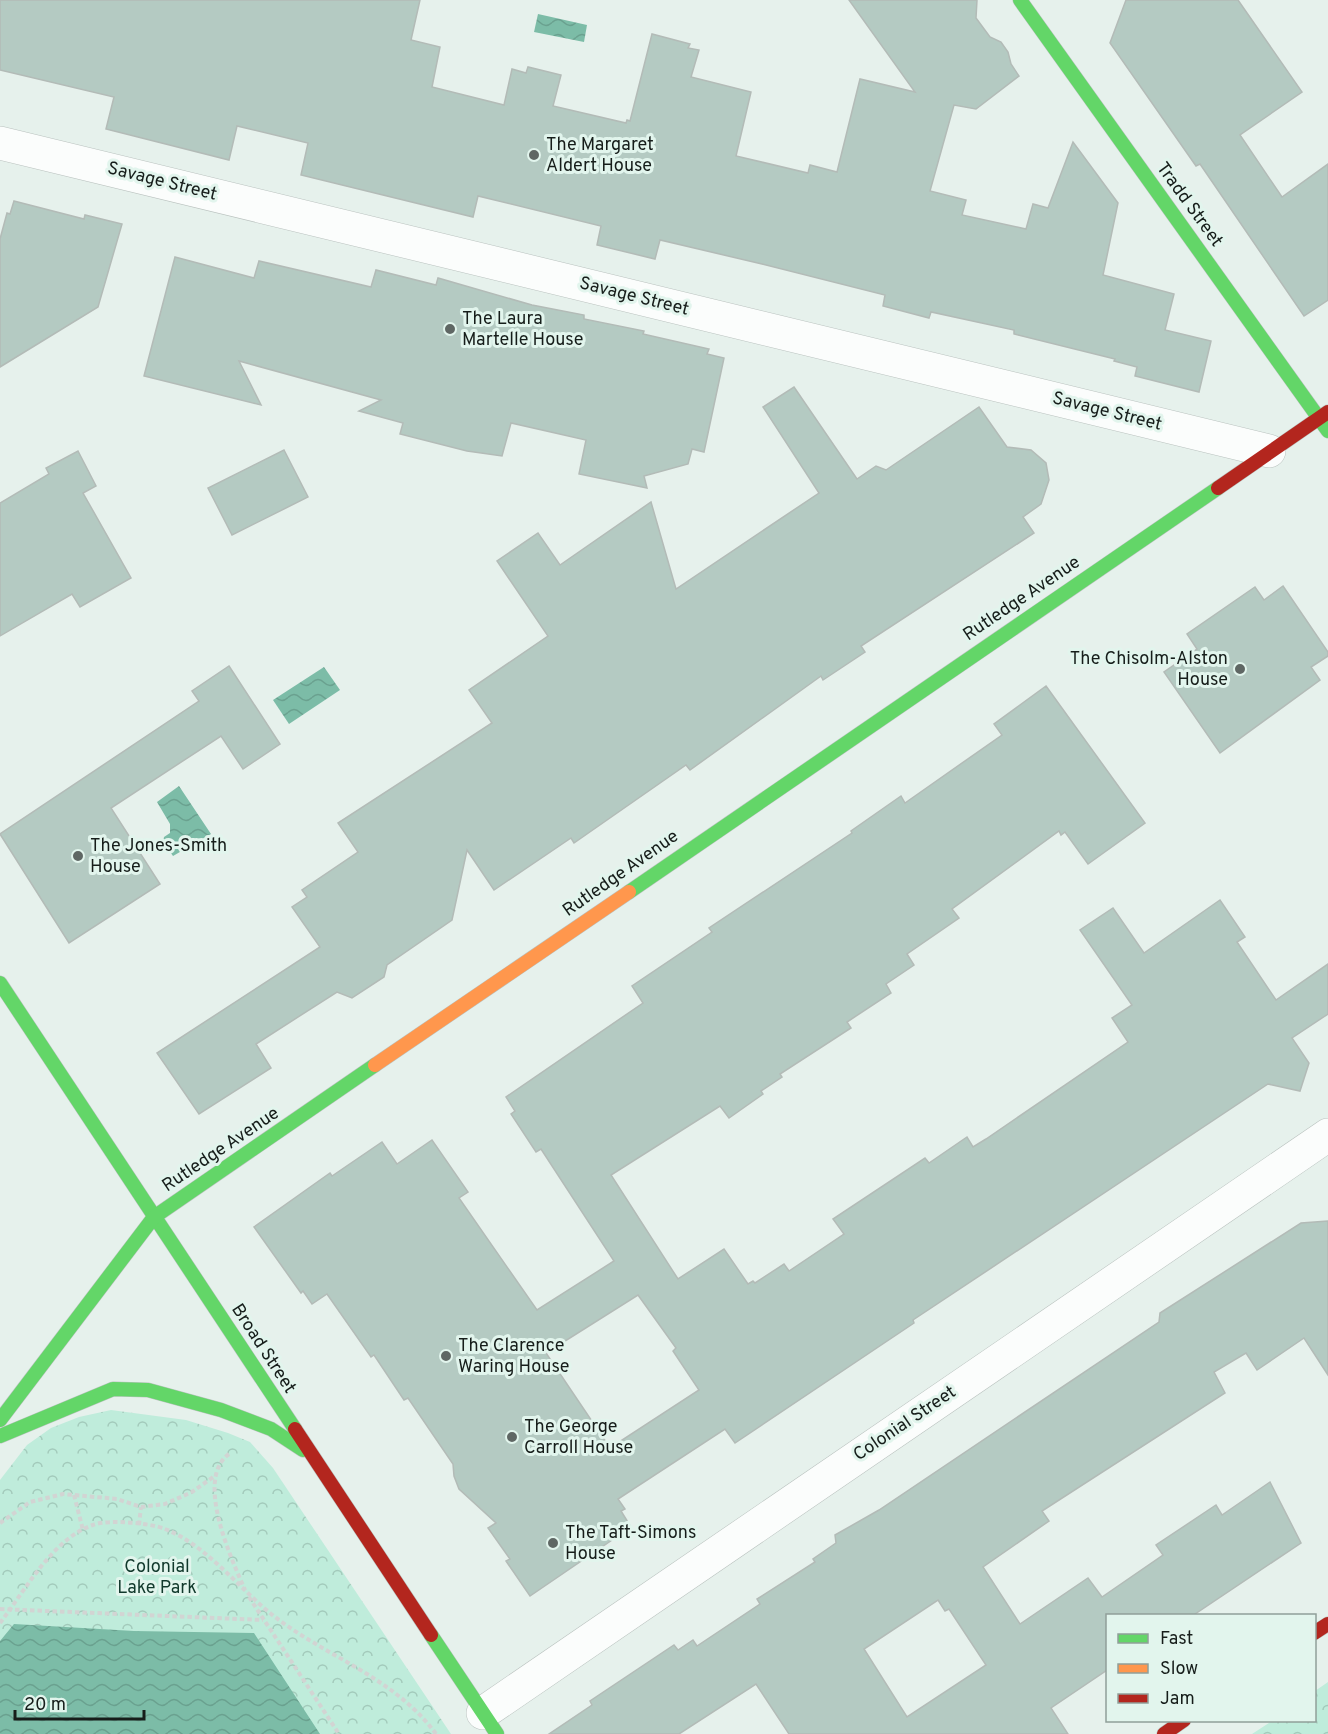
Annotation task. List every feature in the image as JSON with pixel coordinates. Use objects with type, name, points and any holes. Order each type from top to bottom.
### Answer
[{"type":"street","name":"Tradd Street","points":[[1020,0],[1324,415],[1328,431]]},
{"type":"street","name":"Savage Street","points":[[0,143],[1269,451]]},
{"type":"street","name":"Rutledge Avenue","points":[[0,1420],[154,1217],[1324,415]]},
{"type":"street","name":"Broad Street","points":[[0,983],[490,1724]]},
{"type":"street","name":"Colonial Street","points":[[490,1724],[1328,1135]]},
{"type":"street","points":[[0,1436],[113,1389],[148,1390],[221,1410],[271,1429],[311,1455]]},
{"type":"street","points":[[1164,1734],[1181,1722]]},
{"type":"path","points":[[0,1523],[30,1502],[63,1494],[117,1499],[141,1507],[165,1504],[192,1492],[216,1474],[226,1456],[234,1452]]},
{"type":"path","points":[[216,1474],[216,1501],[223,1539],[246,1593],[339,1734]]},
{"type":"path","points":[[74,1495],[83,1530]]},
{"type":"path","points":[[139,1525],[141,1507]]},
{"type":"path","points":[[0,1623],[52,1556],[83,1530],[94,1524],[163,1528],[193,1544],[277,1618],[387,1686],[436,1734]]},
{"type":"path","points":[[0,1609],[264,1620]]},
{"type":"green space","name":"Colonial Lake Park","points":[[111,1410],[186,1420],[250,1442],[273,1468],[451,1734],[0,1734],[0,1480],[27,1445],[51,1428],[79,1417]]},
{"type":"green space","points":[[1328,1682],[1328,1734],[1252,1734],[1270,1722],[1316,1722],[1316,1690]]},
{"type":"water","points":[[538,14],[587,25],[584,42],[534,32]]},
{"type":"water","points":[[324,667],[340,690],[289,724],[273,700]]},
{"type":"water","points":[[179,786],[211,834],[173,856],[163,842],[164,837],[170,833],[170,824],[157,802]]},
{"type":"water","points":[[14,1624],[134,1631],[254,1633],[320,1734],[0,1734],[0,1641]]},
{"type":"building","points":[[0,0],[420,0],[411,40],[440,47],[432,87],[504,105],[512,69],[526,73],[528,67],[561,75],[553,106],[626,123],[627,120],[630,121],[652,34],[690,44],[688,48],[699,50],[691,77],[751,92],[736,156],[808,173],[810,165],[837,172],[860,79],[915,92],[849,0],[977,0],[976,18],[990,37],[1001,42],[1019,76],[976,109],[954,105],[930,191],[966,200],[962,215],[1026,229],[1033,204],[1048,208],[1073,142],[1118,203],[1103,275],[1174,294],[1165,330],[1211,341],[1199,392],[1135,376],[1137,367],[1114,361],[1115,359],[1014,334],[1014,330],[931,312],[929,318],[883,306],[885,295],[762,264],[660,240],[655,259],[597,245],[601,226],[478,196],[473,217],[301,175],[308,143],[237,126],[229,160],[106,129],[114,97],[0,70]]},
{"type":"building","points":[[1126,0],[1238,0],[1302,92],[1240,135],[1282,197],[1328,164],[1328,300],[1304,316],[1200,164],[1196,166],[1110,43]]},
{"type":"building","points":[[14,201],[84,219],[85,215],[122,224],[98,307],[0,367],[0,239],[7,213],[10,214]]},
{"type":"building","points":[[175,257],[254,278],[259,261],[371,287],[376,270],[436,285],[438,278],[532,305],[584,315],[584,319],[644,331],[643,334],[709,349],[707,354],[724,358],[704,452],[692,449],[688,464],[644,476],[647,488],[579,474],[586,440],[511,423],[502,456],[467,451],[400,434],[403,423],[359,411],[381,400],[239,361],[261,405],[144,376]]},
{"type":"building","points":[[794,387],[857,479],[876,466],[886,470],[979,407],[1007,447],[1031,450],[1046,463],[1049,480],[1041,504],[1023,517],[1034,533],[861,646],[865,652],[823,680],[821,676],[690,770],[686,765],[574,843],[571,838],[494,890],[467,850],[452,920],[387,965],[384,977],[352,998],[337,992],[256,1044],[271,1068],[199,1114],[157,1053],[320,947],[292,907],[307,897],[302,890],[358,852],[338,823],[492,723],[469,690],[548,636],[497,561],[538,533],[560,565],[651,502],[676,589],[819,493],[763,407]]},
{"type":"building","points":[[284,450],[308,497],[232,535],[208,488]]},
{"type":"building","points":[[78,451],[96,486],[83,493],[131,578],[80,607],[72,594],[0,636],[0,503],[49,474],[46,468]]},
{"type":"building","name":"The Chisolm-Alston House","points":[[1283,586],[1328,652],[1328,656],[1311,667],[1320,680],[1220,753],[1164,672],[1197,649],[1187,634],[1255,587],[1264,600]]},
{"type":"building","name":"The Jones-Smith House","points":[[229,666],[280,744],[243,769],[221,736],[111,808],[160,884],[69,943],[0,834],[199,701],[192,691]]},
{"type":"building","points":[[1046,686],[1145,823],[1088,864],[1065,832],[1061,835],[1059,831],[952,909],[959,918],[907,954],[914,965],[886,984],[891,993],[847,1022],[851,1028],[780,1074],[782,1077],[761,1091],[763,1094],[729,1118],[720,1106],[611,1175],[678,1279],[724,1249],[748,1284],[753,1281],[755,1283],[784,1264],[789,1271],[844,1234],[833,1219],[925,1158],[929,1163],[967,1137],[973,1147],[1128,1042],[1112,1018],[1132,1005],[1080,930],[1113,908],[1144,953],[1220,900],[1245,937],[1237,942],[1276,1000],[1328,964],[1328,1014],[1292,1038],[1309,1063],[1300,1091],[1268,1084],[913,1320],[914,1323],[735,1443],[725,1429],[618,1499],[625,1509],[621,1511],[631,1527],[530,1596],[506,1561],[510,1559],[488,1528],[496,1523],[459,1489],[454,1476],[453,1464],[408,1398],[404,1400],[374,1355],[371,1357],[327,1294],[312,1304],[303,1291],[301,1293],[254,1227],[330,1173],[332,1176],[382,1142],[397,1164],[432,1140],[468,1192],[459,1198],[537,1310],[614,1261],[541,1149],[536,1152],[511,1114],[515,1111],[506,1097],[643,1003],[632,986],[712,932],[709,928],[852,833],[851,831],[901,796],[905,803],[1002,735],[994,724]],"holes":[[[638,1295],[676,1348],[673,1351],[699,1390],[610,1448],[546,1353]]]},
{"type":"building","points":[[1328,1221],[1328,1375],[1304,1338],[1257,1370],[1246,1353],[1214,1372],[1225,1393],[1042,1511],[1049,1521],[983,1567],[1020,1624],[1088,1578],[1102,1597],[1163,1555],[1156,1545],[1216,1505],[1222,1515],[1270,1482],[1301,1543],[1195,1614],[1106,1614],[1106,1671],[1051,1708],[1068,1734],[789,1734],[756,1684],[679,1734],[549,1734],[592,1705],[590,1701],[674,1645],[678,1650],[693,1640],[697,1646],[760,1604],[757,1599],[815,1562],[813,1559],[836,1543],[835,1535],[879,1510],[1159,1322],[1160,1313],[1301,1223]],"holes":[[[938,1600],[945,1611],[949,1609],[986,1665],[907,1717],[864,1649]]]},
{"type":"traffic: fast","points":[[1020,0],[1328,431]]},
{"type":"traffic: fast","points":[[629,892],[1218,488]]},
{"type":"traffic: fast","points":[[0,983],[295,1429]]},
{"type":"traffic: fast","points":[[0,1420],[154,1217],[375,1065]]},
{"type":"traffic: fast","points":[[0,1436],[113,1389],[148,1390],[221,1410],[271,1429],[303,1450]]},
{"type":"traffic: fast","points":[[431,1635],[497,1734]]},
{"type":"traffic: slow","points":[[375,1065],[629,892]]},
{"type":"traffic: jam","points":[[1218,488],[1328,412]]},
{"type":"traffic: jam","points":[[295,1429],[431,1635]]},
{"type":"traffic: jam","points":[[1316,1632],[1328,1624]]},
{"type":"traffic: jam","points":[[1164,1734],[1181,1722]]},
{"type":"place","name":"The Margaret Aldert House","points":[[534,155]]},
{"type":"place","name":"The Laura Martelle House","points":[[450,329]]},
{"type":"place","name":"The Chisolm-Alston House","points":[[1240,669]]},
{"type":"place","name":"The Jones-Smith House","points":[[78,856]]},
{"type":"place","name":"The Clarence Waring House","points":[[446,1356]]},
{"type":"place","name":"The George Carroll House","points":[[512,1437]]},
{"type":"place","name":"The Taft-Simons House","points":[[553,1543]]}]
